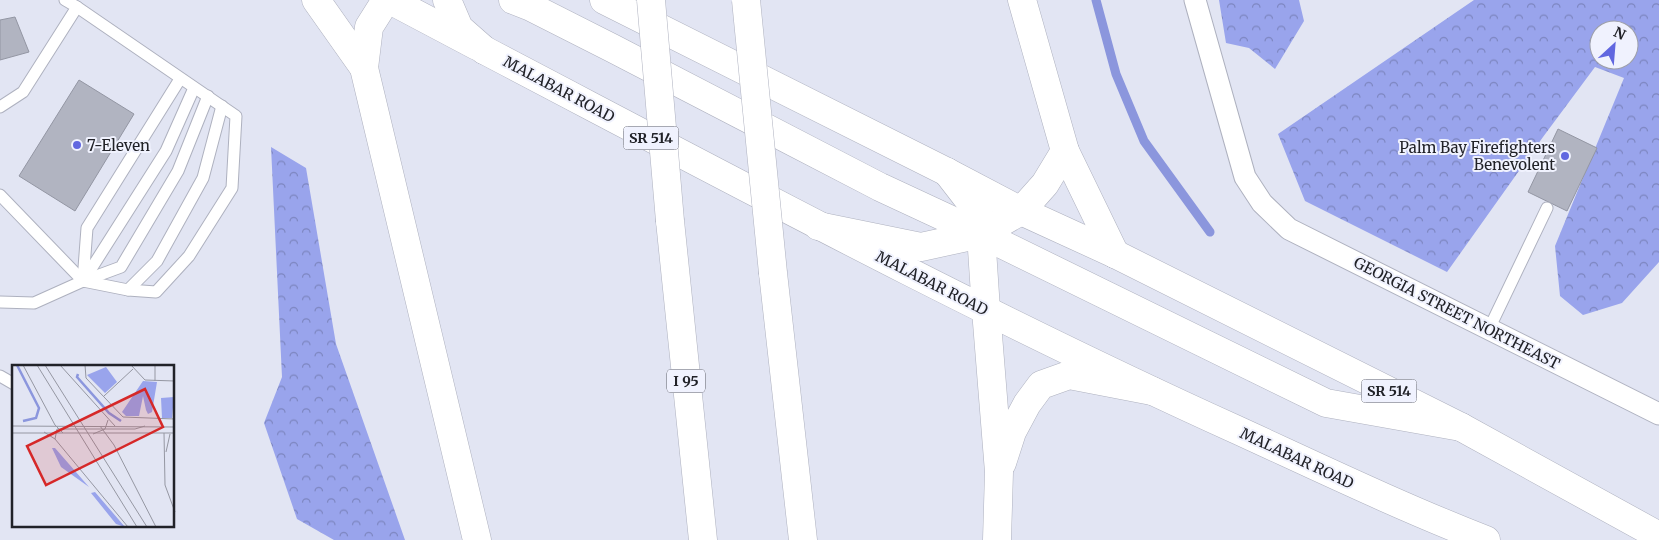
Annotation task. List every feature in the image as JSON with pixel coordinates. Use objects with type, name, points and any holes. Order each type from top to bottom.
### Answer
[{"type":"main road","points":[[316,0],[364,68]]},
{"type":"main road","points":[[388,0],[369,27],[364,68],[477,540]]},
{"type":"main road","name":"MALABAR ROAD","points":[[388,0],[818,226],[1152,392],[1424,516],[1486,540]]},
{"type":"main road","points":[[447,0],[459,28],[484,50]]},
{"type":"main road","points":[[512,0],[531,7],[596,40],[880,187],[981,234],[1326,403],[1461,426]]},
{"type":"main road","name":"SR 514","points":[[604,0],[1021,211],[1115,254],[1461,426],[1659,536]]},
{"type":"main road","name":"I 95","points":[[651,0],[670,221],[703,540]]},
{"type":"main road","points":[[746,0],[773,273],[803,540]]},
{"type":"main road","points":[[1022,0],[1065,151],[1115,254]]},
{"type":"main road","points":[[818,226],[921,247],[981,234],[1021,211],[1045,184],[1065,151]]},
{"type":"main road","points":[[947,172],[978,212],[981,234],[999,472],[997,540]]},
{"type":"main road","points":[[999,472],[1012,432],[1027,404],[1041,386],[1069,375],[1152,392]]},
{"type":"street","name":"GEORGIA STREET NORTHEAST","points":[[1195,0],[1245,177],[1262,203],[1289,229],[1659,414]]},
{"type":"lane","points":[[0,196],[83,281],[128,290],[156,292],[189,256],[232,188],[236,116],[64,0]]},
{"type":"lane","points":[[0,107],[23,92],[77,7]]},
{"type":"lane","points":[[83,281],[87,228],[180,78]]},
{"type":"lane","points":[[83,281],[166,151],[194,88]]},
{"type":"lane","points":[[0,302],[34,303],[83,281],[121,267],[178,171],[208,96]]},
{"type":"lane","points":[[128,290],[157,261],[204,178],[222,106]]},
{"type":"lane","points":[[1488,329],[1547,208]]},
{"type":"lane","points":[[0,376],[12,383]]},
{"type":"green space","points":[[1219,0],[1299,0],[1304,21],[1275,69],[1249,48],[1226,43]]},
{"type":"green space","points":[[1474,0],[1659,0],[1659,262],[1622,303],[1583,315],[1560,296],[1555,246],[1624,78],[1603,70],[1639,70],[1639,20],[1589,20],[1589,70],[1593,70],[1447,272],[1305,201],[1278,134]]},
{"type":"green space","points":[[271,147],[306,168],[336,344],[405,540],[334,540],[297,519],[264,423],[282,377]]},
{"type":"building","points":[[15,17],[29,52],[0,60],[0,20]]},
{"type":"building","name":"7-Eleven","points":[[79,80],[134,114],[75,211],[19,176]]},
{"type":"building","points":[[1558,129],[1597,148],[1567,211],[1528,192]]},
{"type":"waterway","points":[[1096,0],[1116,74],[1144,141],[1210,232]]},
{"type":"place","name":"7-Eleven","points":[[77,145]]},
{"type":"place","name":"Palm Bay Firefighters Benevolent","points":[[1565,156]]}]
